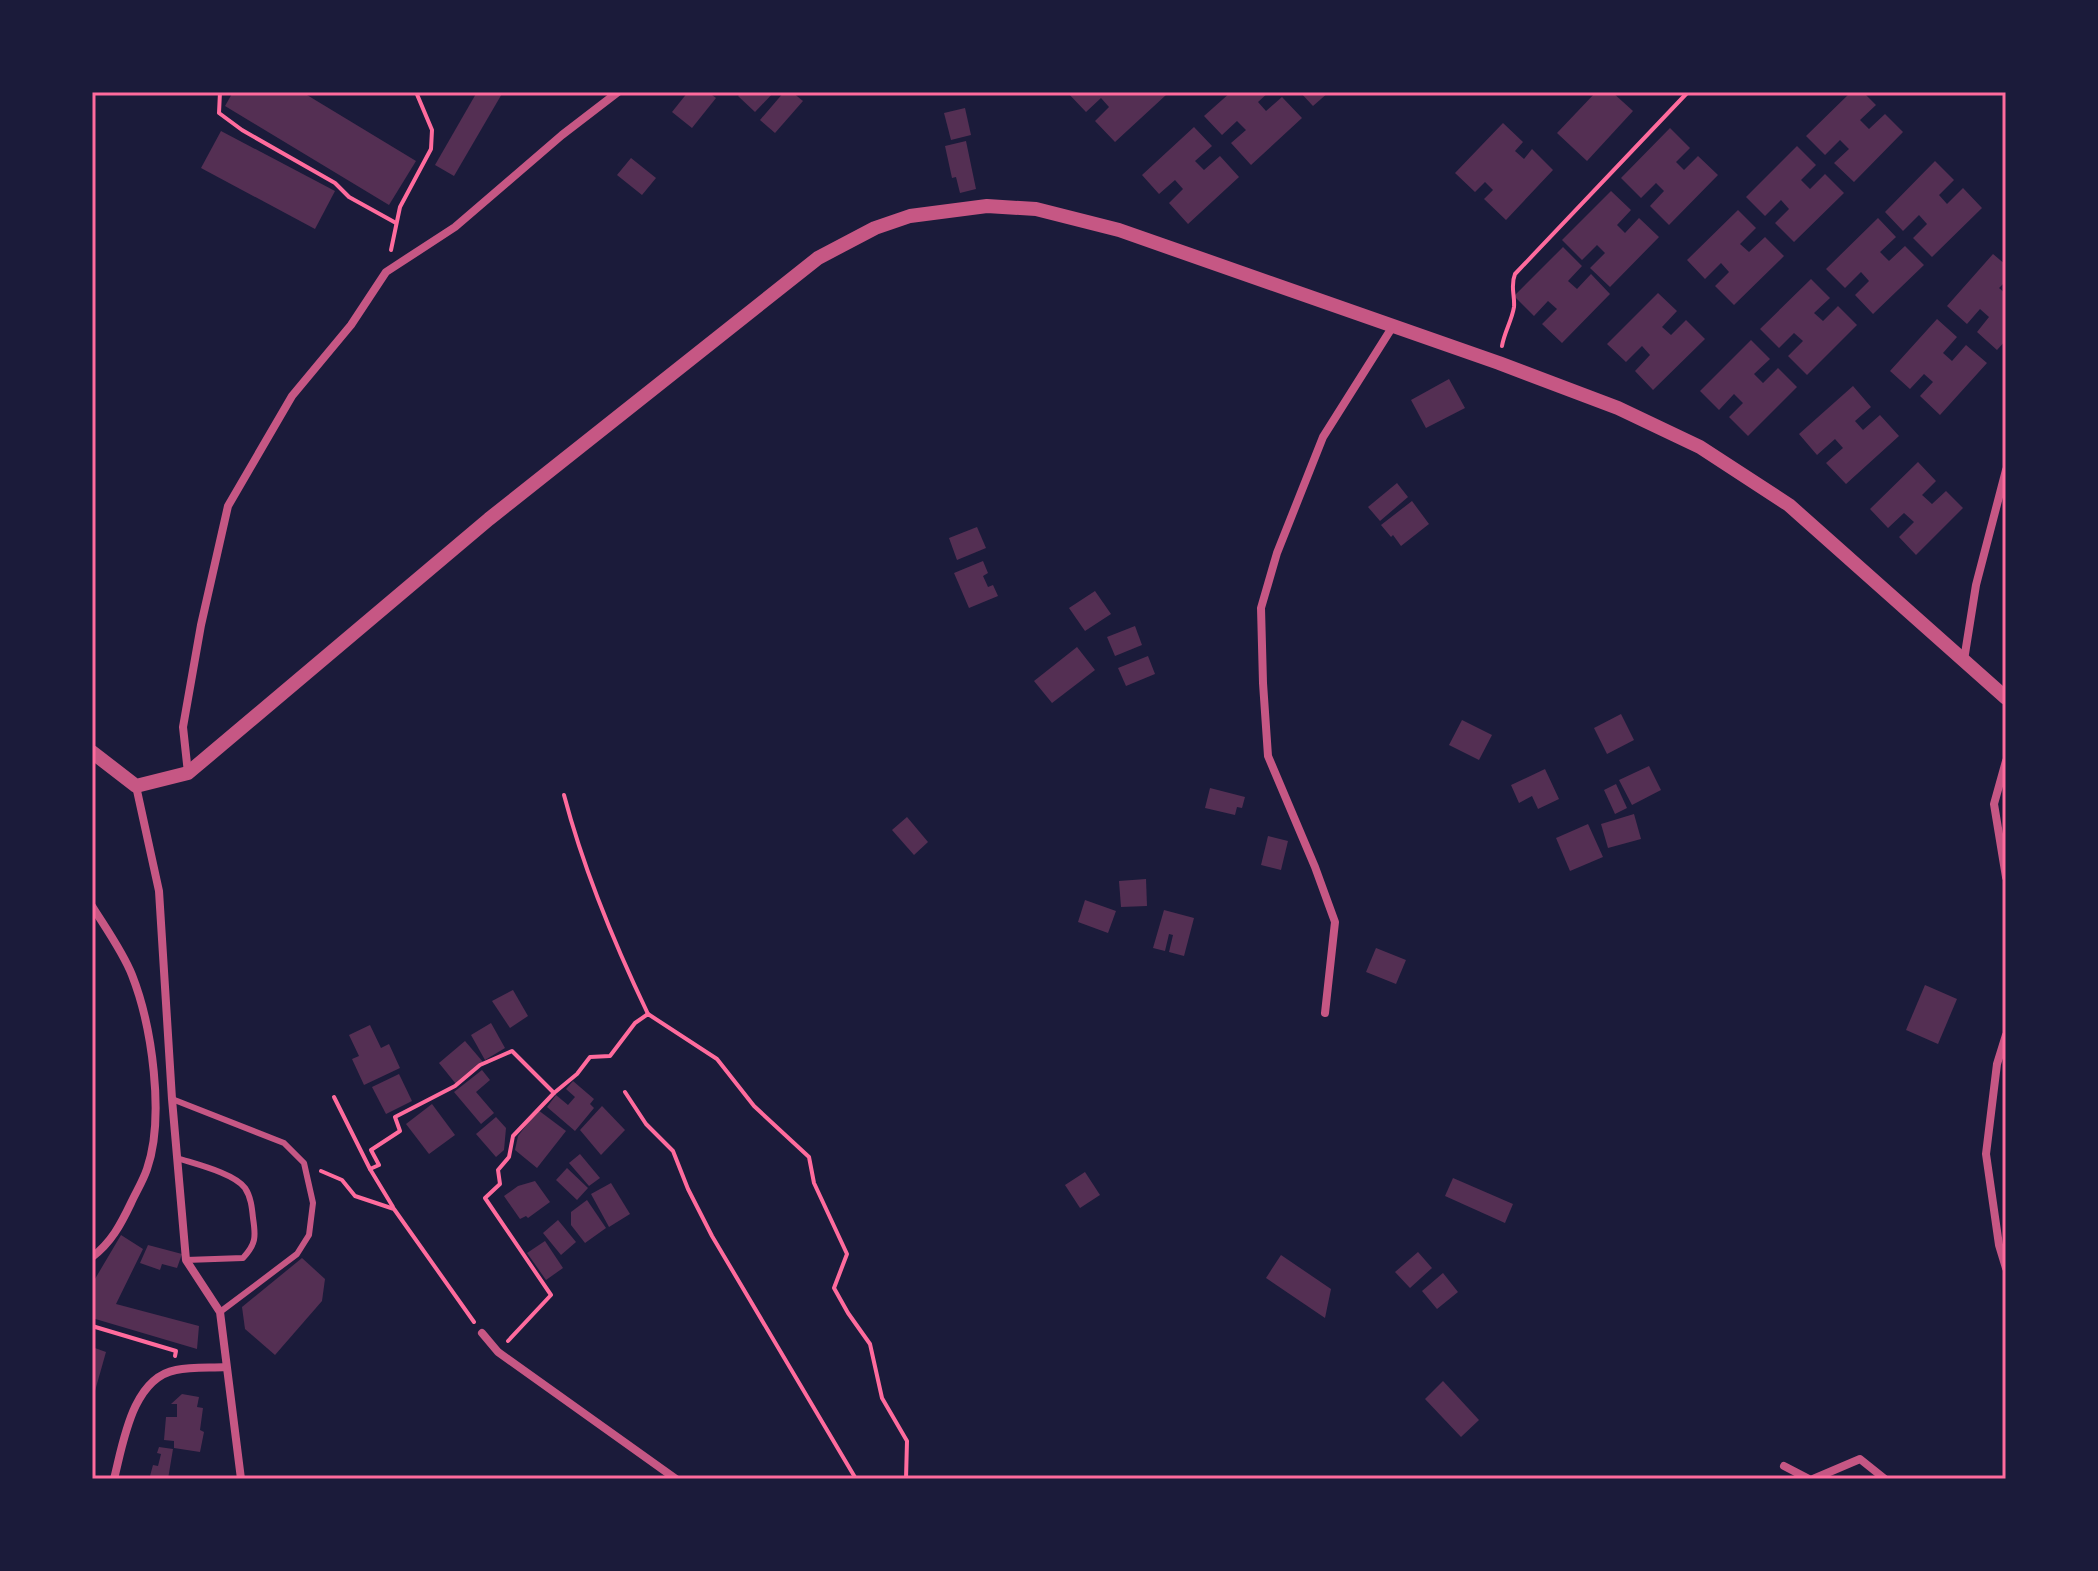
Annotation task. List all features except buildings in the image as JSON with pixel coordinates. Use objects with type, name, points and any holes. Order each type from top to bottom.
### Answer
[{"type":"street","points":[[188,773],[183,727],[201,625],[228,506],[292,396],[351,325],[386,272],[455,227],[562,135],[618,92]]},
{"type":"street","points":[[136,786],[188,773],[501,509],[818,258],[875,228],[910,216],[987,206],[1036,209],[1119,230],[1499,363],[1618,408],[1700,447],[1789,505],[2006,698]]},
{"type":"street","points":[[1325,1013],[1335,922],[1268,756],[1261,608],[1277,553],[1323,437],[1393,326]]},
{"type":"street","points":[[1964,660],[1976,585],[2006,470]]},
{"type":"street","points":[[92,752],[136,786],[159,891],[186,1260],[220,1312],[241,1479]]},
{"type":"street","points":[[2006,761],[1994,804],[2006,877]]},
{"type":"street","points":[[92,906],[131,973],[145,1017],[153,1072],[155,1126],[147,1168],[120,1226],[105,1247],[92,1257]]},
{"type":"street","points":[[2006,1035],[1997,1064],[1986,1154],[1999,1245],[2006,1268]]},
{"type":"street","points":[[482,1333],[498,1352],[676,1479]]},
{"type":"street","points":[[114,1479],[132,1410],[148,1385],[172,1370],[226,1367]]},
{"type":"street","points":[[1784,1466],[1811,1479],[1860,1459],[1885,1479]]},
{"type":"lane","points":[[172,1099],[284,1143],[304,1163],[313,1203],[309,1235],[297,1254],[220,1312]]},
{"type":"lane","points":[[177,1158],[230,1176],[245,1187],[251,1200],[255,1233],[253,1247],[243,1258],[186,1260]]},
{"type":"path","points":[[220,92],[219,113],[242,130],[335,183],[349,197],[396,223]]},
{"type":"path","points":[[386,272],[400,207],[431,149],[432,130],[416,92]]},
{"type":"path","points":[[1499,363],[1504,334],[1514,307],[1511,283],[1515,274],[1688,92]]},
{"type":"path","points":[[564,795],[576,840],[615,945],[648,1014],[717,1059],[754,1106],[809,1157],[814,1183],[847,1254],[834,1288],[870,1344],[882,1398],[907,1441],[906,1479]]},
{"type":"path","points":[[498,1352],[551,1295],[485,1198],[500,1184],[498,1170],[509,1157],[513,1136],[577,1074],[590,1057],[610,1056],[635,1023],[648,1014]]},
{"type":"path","points":[[370,1169],[379,1165],[371,1150],[400,1131],[395,1117],[455,1086],[480,1065],[512,1051],[554,1093]]},
{"type":"path","points":[[625,1092],[646,1124],[673,1151],[712,1236],[856,1479]]},
{"type":"path","points":[[334,1097],[394,1209],[482,1333]]},
{"type":"path","points":[[304,1163],[342,1180],[355,1196],[394,1209]]},
{"type":"path","points":[[92,1326],[176,1351],[172,1370]]}]
